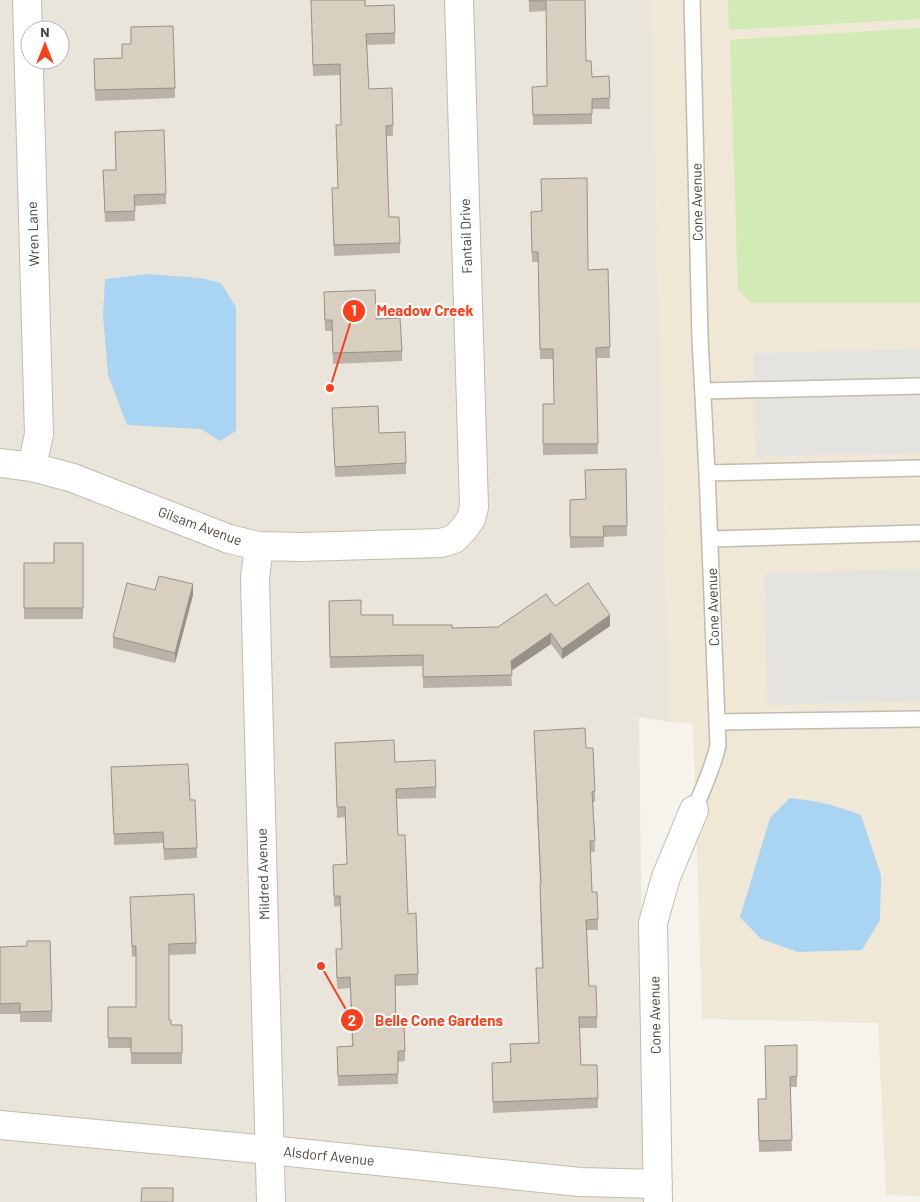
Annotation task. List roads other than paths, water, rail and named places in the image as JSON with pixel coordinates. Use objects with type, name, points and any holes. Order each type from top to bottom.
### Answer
[{"type":"street","name":"Wren Lane","points":[[27,0],[39,434],[32,467]]},
{"type":"street","name":"Fantail Drive","points":[[460,0],[474,507],[471,519],[463,530]]},
{"type":"street","name":"Gilsam Avenue","points":[[0,463],[32,467],[73,478],[229,539],[259,546],[302,547],[441,543],[454,539],[463,530]]},
{"type":"street","name":"Mildred Avenue","points":[[259,546],[255,578],[271,1202]]},
{"type":"street","name":"Cone Avenue","points":[[658,1193],[653,923],[666,877],[694,810]]},
{"type":"street","name":"Alsdorf Avenue","points":[[0,1125],[270,1150],[580,1182],[658,1193]]},
{"type":"lane","name":"Cone Avenue","points":[[692,0],[700,338],[718,745],[716,757],[694,810]]},
{"type":"lane","points":[[703,391],[920,386]]},
{"type":"lane","points":[[707,473],[920,468]]},
{"type":"lane","points":[[710,539],[920,533]]},
{"type":"lane","points":[[717,722],[920,719]]},
{"type":"water","points":[[148,274],[200,278],[221,283],[236,307],[236,431],[220,441],[201,429],[127,425],[108,375],[103,316],[105,279]]},
{"type":"water","points":[[790,798],[826,804],[861,815],[881,875],[880,920],[862,950],[798,952],[761,939],[740,917],[770,818]]},
{"type":"place","name":"Meadow Creek","points":[[330,388]]},
{"type":"place","name":"Belle Cone Gardens","points":[[321,966]]}]
